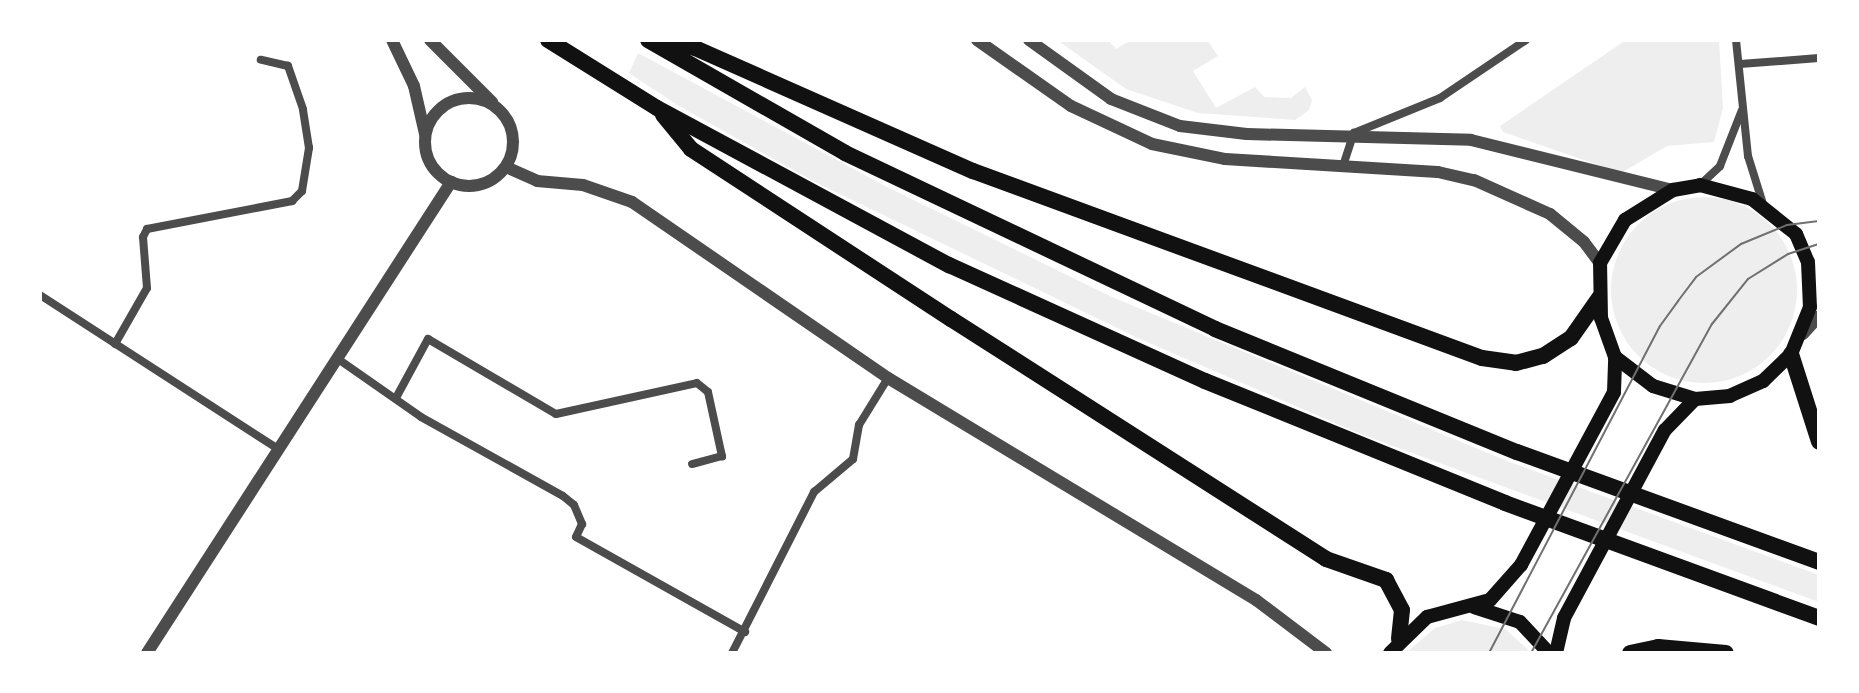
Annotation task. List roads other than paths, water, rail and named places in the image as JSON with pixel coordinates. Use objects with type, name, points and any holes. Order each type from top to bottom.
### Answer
[{"type":"highway","points":[[548,40],[657,108],[949,265],[1205,381],[1505,503],[1818,618]]},
{"type":"highway","points":[[648,40],[695,48],[973,171],[1482,358],[1516,363],[1543,356],[1571,338],[1599,298]]},
{"type":"highway","points":[[648,40],[845,153],[1215,329],[1531,457],[1819,562]]},
{"type":"highway","points":[[657,108],[691,149],[951,319],[1326,559],[1386,580],[1402,610],[1395,646]]},
{"type":"highway","points":[[1791,354],[1819,442]]},
{"type":"highway","points":[[1630,653],[1658,647],[1726,653]]},
{"type":"main road","points":[[1395,646],[1427,617],[1470,607],[1499,593],[1521,565],[1614,392],[1615,357],[1599,298],[1600,263],[1625,220],[1673,190],[1700,185],[1763,205],[1796,234],[1814,268],[1810,307],[1803,334],[1791,354],[1747,390],[1695,399],[1678,411],[1564,618],[1556,653]]},
{"type":"main road","points":[[1615,357],[1653,386],[1695,399]]},
{"type":"main road","points":[[1470,607],[1495,611],[1520,622],[1549,653]]},
{"type":"street","points":[[392,40],[414,86],[434,168],[451,182],[481,184],[506,167],[513,139],[503,113],[430,40]]},
{"type":"street","points":[[977,40],[1059,100],[1152,144],[1225,159],[1438,172],[1486,184],[1550,214],[1584,242],[1600,263]]},
{"type":"street","points":[[1029,40],[1091,88],[1159,120],[1247,134],[1507,145],[1628,182],[1673,190]]},
{"type":"street","points":[[1351,136],[1440,98],[1526,40]]},
{"type":"street","points":[[1736,40],[1751,173],[1763,205]]},
{"type":"street","points":[[1740,64],[1819,58]]},
{"type":"street","points":[[115,344],[147,288],[143,237],[147,229],[292,201],[302,191],[309,148],[303,109],[288,66],[261,60]]},
{"type":"street","points":[[425,139],[436,113],[451,102],[479,99],[503,113]]},
{"type":"street","points":[[1700,185],[1720,166],[1743,106]]},
{"type":"street","points":[[1343,166],[1351,136]]},
{"type":"street","points":[[506,167],[537,181],[583,185],[632,202],[888,378],[1256,600],[1326,653]]},
{"type":"street","points":[[147,653],[451,182]]},
{"type":"street","points":[[40,295],[278,449]]},
{"type":"street","points":[[1803,334],[1819,316]]},
{"type":"street","points":[[397,396],[428,339],[556,414],[697,383],[708,392],[722,456],[692,464]]},
{"type":"street","points":[[338,359],[397,396],[421,417],[563,496],[574,505],[582,524],[576,537],[745,632]]},
{"type":"street","points":[[732,653],[814,492],[853,459],[859,425],[888,378]]},
{"type":"tram line","points":[[1489,653],[1660,326],[1696,277],[1741,244],[1787,225],[1819,221]]},
{"type":"tram line","points":[[1531,653],[1712,324],[1748,279],[1788,254],[1819,244]]}]
